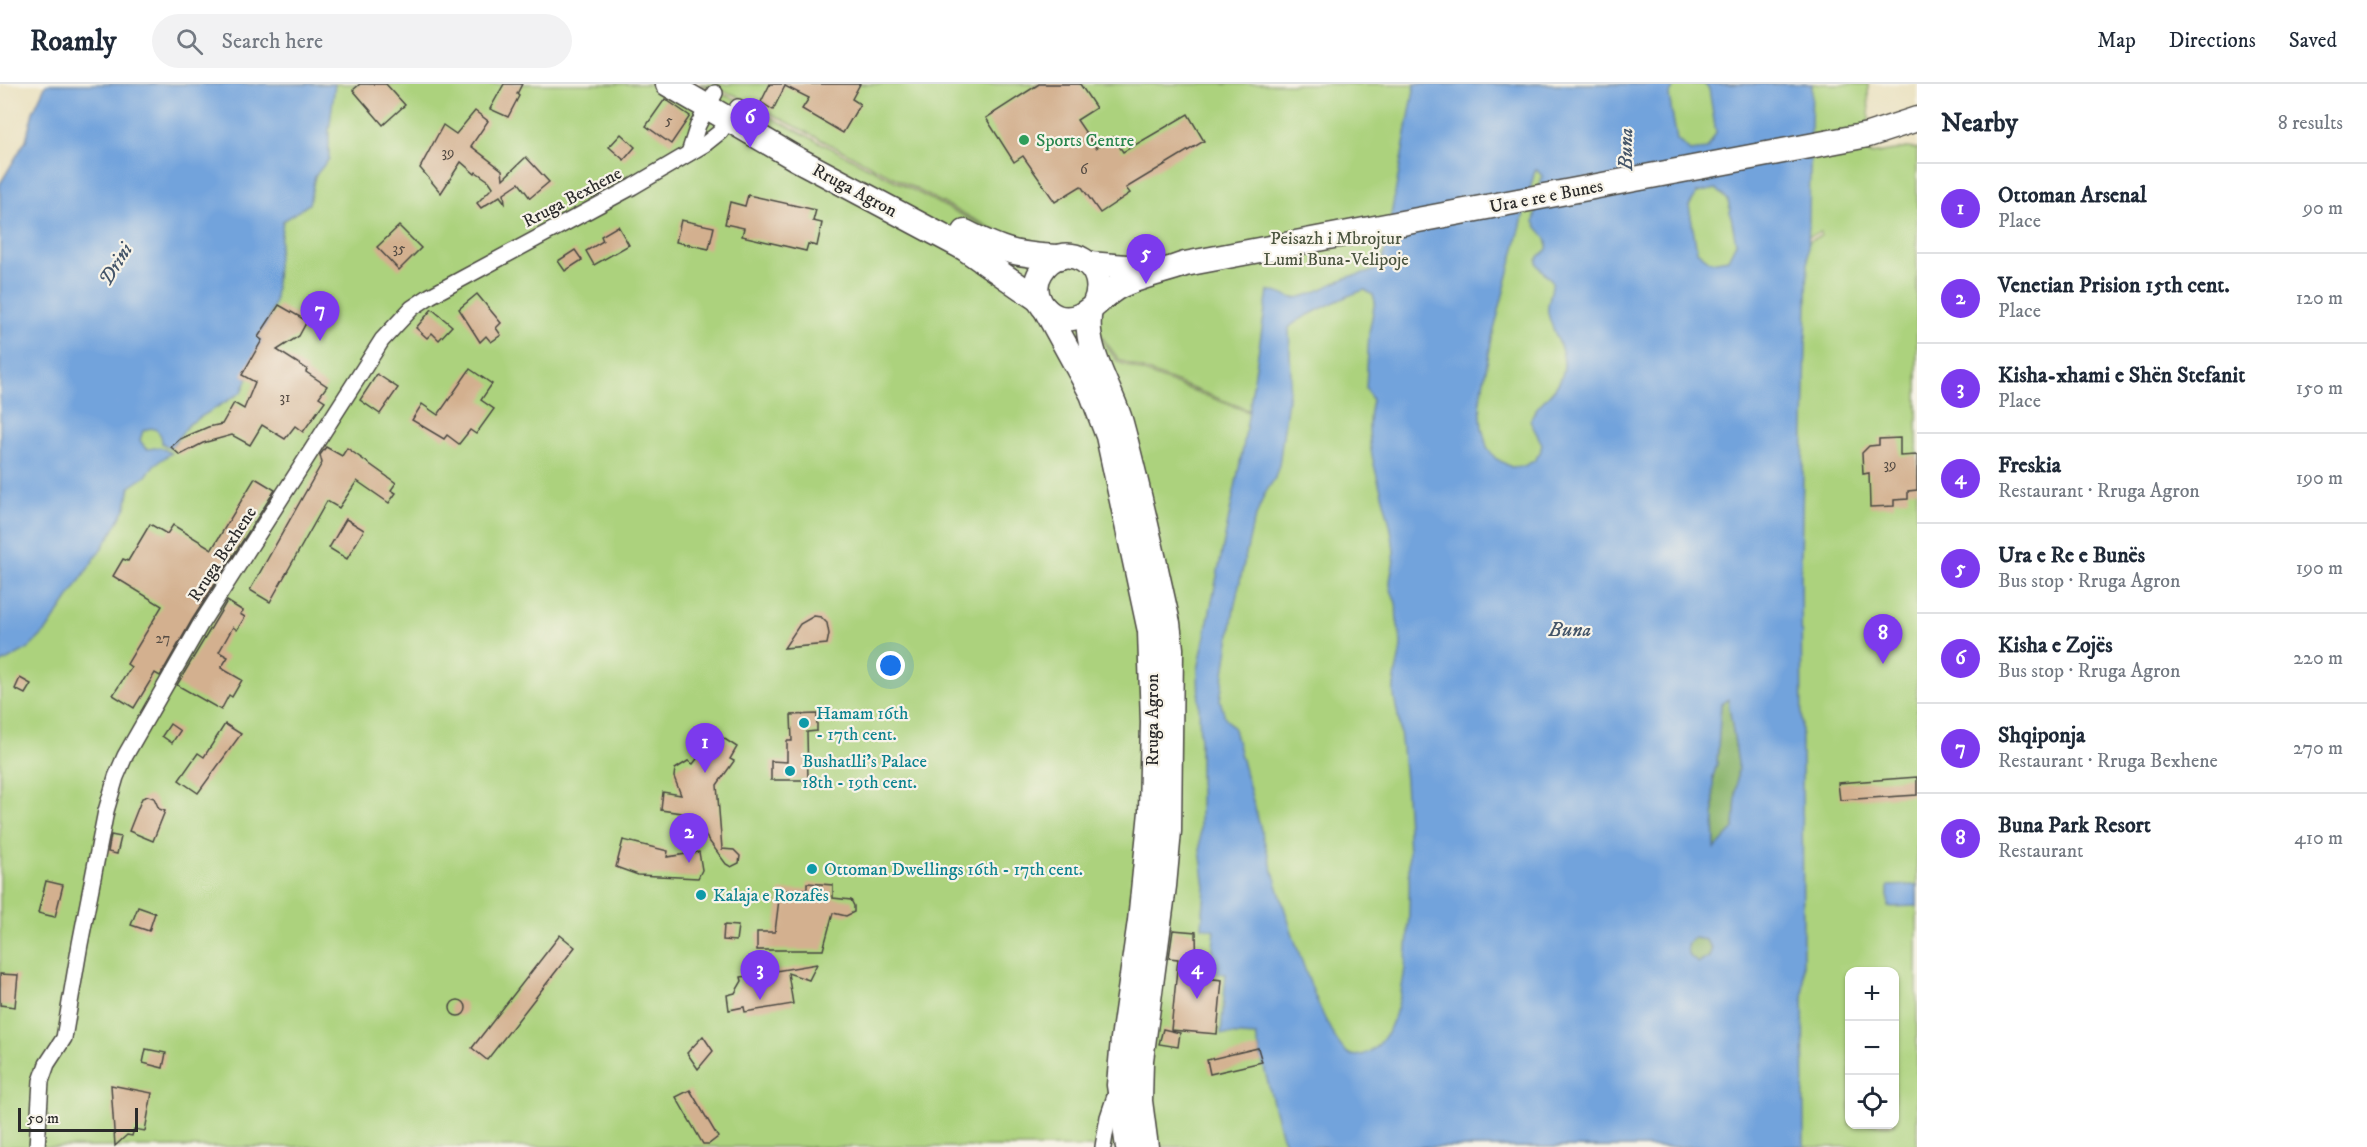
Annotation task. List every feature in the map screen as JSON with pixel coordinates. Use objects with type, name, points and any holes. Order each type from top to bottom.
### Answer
[{"type":"main road","name":"Rruga Agron","points":[[668,84],[708,95],[825,174],[964,248],[1043,305],[1092,394],[1108,436],[1150,631],[1153,710],[1151,813],[1119,1085],[1128,1147]]},
{"type":"main road","name":"Rruga Agron","points":[[734,113],[990,246],[1030,257],[1060,257]]},
{"type":"main road","points":[[1868,135],[1917,119]]},
{"type":"main road","points":[[1868,135],[1882,137],[1917,134]]},
{"type":"main road","name":"Ura e re e Bunes","points":[[1185,264],[1868,135]]},
{"type":"main road","points":[[1092,307],[1100,291],[1100,284],[1094,269],[1089,264],[1075,256],[1060,257],[1045,266],[1038,276],[1036,288],[1043,305],[1064,319],[1078,317],[1092,307],[1112,290],[1126,283],[1185,264]]},
{"type":"main road","points":[[1089,264],[1126,267],[1173,261],[1185,264]]},
{"type":"main road","name":"Rruga Agron","points":[[1092,307],[1088,319],[1090,338],[1120,419],[1129,452],[1168,623],[1171,649],[1169,831],[1141,1060],[1140,1101],[1146,1147]]},
{"type":"street","points":[[689,153],[708,95]]},
{"type":"street","name":"Rruga Bexhene","points":[[38,1147],[41,1081],[47,1064],[64,1038],[102,829],[116,777],[136,735],[200,625],[376,348],[399,320],[430,296],[689,153],[713,138],[734,113]]},
{"type":"street","points":[[1103,1147],[1110,1108],[1119,1085]]},
{"type":"green space","name":"Peisazh i Mbrojtur Lumi Buna-Velipoje","points":[[282,84],[690,84],[733,98],[1039,253],[735,95],[699,84],[1868,84],[1870,154],[1907,148],[1917,149],[1917,1147],[0,1147],[0,486]],"holes":[[[1821,232],[1821,236],[1739,266],[1739,263]],[[1076,302],[1119,360],[1251,411],[1251,413],[1118,362],[1074,303]]]},
{"type":"green space","points":[[1728,699],[1738,763],[1734,829],[1715,850],[1713,777],[1717,763],[1721,704]]},
{"type":"green space","points":[[1694,938],[1706,940],[1712,948],[1709,957],[1698,963],[1687,955],[1687,944]]},
{"type":"water","name":"Drini","points":[[46,84],[335,84],[329,131],[329,159],[315,176],[309,204],[283,221],[275,301],[268,321],[258,337],[262,340],[243,375],[248,378],[242,392],[189,424],[170,448],[162,443],[157,430],[151,428],[143,431],[140,440],[145,448],[160,447],[171,453],[130,487],[126,507],[111,534],[47,630],[29,648],[0,664],[0,184],[26,140],[33,112]]},
{"type":"water","name":"Buna","points":[[1415,84],[1675,84],[1669,96],[1677,140],[1690,151],[1707,149],[1716,133],[1709,89],[1704,84],[1812,84],[1801,559],[1804,1147],[1287,1147],[1281,1134],[1256,1036],[1221,1034],[1226,974],[1210,972],[1215,930],[1202,927],[1205,887],[1200,850],[1198,670],[1243,448],[1268,291],[1291,298],[1302,297],[1345,278],[1372,271],[1382,265]],"holes":[[[1535,170],[1537,170],[1542,176],[1534,222],[1545,237],[1547,244],[1547,249],[1539,256],[1537,263],[1552,281],[1548,313],[1562,351],[1564,368],[1559,382],[1537,408],[1530,421],[1542,444],[1540,453],[1534,461],[1524,466],[1511,467],[1495,458],[1487,447],[1482,428],[1480,401],[1492,338]],[[1716,189],[1728,200],[1736,243],[1728,259],[1711,262],[1697,251],[1689,206],[1697,193]],[[1365,290],[1373,295],[1375,301],[1369,333],[1366,388],[1372,400],[1369,420],[1372,458],[1392,533],[1394,553],[1390,584],[1395,599],[1401,638],[1394,699],[1399,722],[1408,840],[1408,938],[1403,983],[1393,1019],[1379,1044],[1373,1050],[1359,1056],[1351,1055],[1336,1039],[1319,1005],[1283,904],[1234,729],[1225,717],[1220,700],[1234,608],[1252,527],[1279,465],[1291,376],[1289,328],[1337,301]],[[1728,699],[1738,763],[1734,829],[1715,849],[1713,777],[1717,763],[1721,704]],[[1694,938],[1706,940],[1712,948],[1709,957],[1699,963],[1688,955],[1687,944]]]},
{"type":"water","points":[[1917,885],[1917,906],[1888,907],[1888,886]]},
{"type":"building","points":[[360,84],[386,84],[405,105],[383,125],[353,90]]},
{"type":"building","points":[[504,84],[522,84],[517,94],[519,96],[508,117],[490,109]]},
{"type":"building","points":[[770,84],[860,84],[852,99],[860,104],[843,133],[802,109],[809,98],[785,86],[773,110],[761,102]]},
{"type":"building","points":[[1039,84],[1080,84],[1096,108],[1077,120],[1096,148],[1113,137],[1123,152],[1188,114],[1204,141],[1126,188],[1130,193],[1100,213],[1081,186],[1055,202],[1023,156],[1014,162],[986,118]]},
{"type":"building","points":[[665,99],[690,116],[671,144],[646,126]]},
{"type":"building","points":[[475,111],[488,121],[471,146],[502,170],[503,179],[526,157],[549,182],[530,198],[519,183],[504,193],[505,203],[500,196],[481,208],[477,203],[493,187],[489,181],[476,172],[475,174],[461,162],[441,193],[420,168],[443,125],[456,134]]},
{"type":"building","points":[[621,134],[635,147],[624,160],[609,147]]},
{"type":"building","points":[[748,195],[816,210],[813,221],[822,223],[817,246],[808,244],[806,251],[742,236],[744,228],[725,224],[730,202],[745,206]]},
{"type":"building","points":[[681,220],[714,227],[709,249],[676,242]]},
{"type":"building","points":[[399,226],[421,248],[399,270],[377,247]]},
{"type":"building","points":[[618,226],[629,245],[594,265],[586,251],[603,241],[601,236]]},
{"type":"building","points":[[575,250],[582,260],[565,271],[558,261]]},
{"type":"building","points":[[477,294],[501,323],[496,328],[501,335],[491,342],[486,336],[480,342],[459,309]]},
{"type":"building","points":[[279,305],[307,321],[299,336],[277,350],[307,369],[306,372],[327,386],[319,397],[325,401],[303,432],[295,426],[285,439],[262,425],[250,445],[232,435],[203,443],[180,455],[171,447],[180,439],[208,427],[222,424],[234,403],[244,409],[255,382],[242,375],[262,340],[258,337]]},
{"type":"building","points":[[432,309],[452,326],[439,340],[432,333],[427,338],[416,328]]},
{"type":"building","points":[[470,369],[492,384],[481,400],[494,409],[476,434],[470,430],[459,444],[447,435],[444,439],[412,420],[422,404],[438,415]]},
{"type":"building","points":[[377,374],[398,388],[380,414],[360,400]]},
{"type":"building","points":[[1900,438],[1900,456],[1917,455],[1917,490],[1908,491],[1908,499],[1894,500],[1894,506],[1870,507],[1869,473],[1863,474],[1862,453],[1869,446],[1879,445],[1879,439]]},
{"type":"building","points":[[326,447],[342,456],[347,448],[396,483],[391,490],[396,493],[389,503],[357,481],[339,508],[327,501],[270,602],[250,590],[322,463],[320,455]]},
{"type":"building","points":[[255,478],[275,490],[192,620],[160,676],[155,673],[134,708],[113,695],[131,667],[127,664],[162,606],[113,576],[123,559],[128,561],[150,524],[167,534],[173,525],[212,549]]},
{"type":"building","points":[[346,519],[364,530],[347,559],[329,548]]},
{"type":"building","points":[[227,601],[243,611],[240,614],[245,617],[237,630],[233,627],[219,652],[228,657],[221,668],[242,680],[232,697],[229,695],[221,710],[177,685]]},
{"type":"building","points":[[814,616],[821,617],[827,623],[829,634],[827,644],[784,648],[800,624]]},
{"type":"building","points":[[20,678],[31,684],[25,694],[15,689]]},
{"type":"building","points":[[817,714],[817,731],[807,732],[808,780],[771,780],[771,761],[787,762],[787,741],[792,741],[791,715]]},
{"type":"building","points":[[170,724],[180,731],[172,743],[162,736]]},
{"type":"building","points":[[225,724],[241,734],[198,793],[179,780],[198,753],[204,757]]},
{"type":"building","points":[[720,736],[737,747],[730,759],[734,761],[717,785],[722,849],[734,850],[740,856],[739,863],[731,867],[726,864],[696,823],[695,815],[661,810],[663,792],[681,795],[674,777],[675,769],[688,761],[693,764],[703,751]]},
{"type":"building","points":[[1917,777],[1917,795],[1840,800],[1838,783]]},
{"type":"building","points":[[148,796],[154,798],[159,809],[165,811],[153,841],[129,831],[142,798]]},
{"type":"building","points":[[111,835],[121,837],[117,854],[108,852]]},
{"type":"building","points":[[623,840],[668,851],[667,857],[699,852],[702,870],[698,878],[638,875],[616,867]]},
{"type":"building","points":[[46,881],[63,885],[55,917],[38,913]]},
{"type":"building","points":[[807,883],[833,885],[833,898],[851,900],[854,912],[846,916],[833,913],[823,950],[757,950],[757,932],[775,932],[780,891],[807,889]]},
{"type":"building","points":[[138,907],[155,913],[149,931],[131,925]]},
{"type":"building","points":[[724,925],[738,926],[736,941],[723,940]]},
{"type":"building","points":[[1173,930],[1196,932],[1197,977],[1222,980],[1217,1034],[1171,1030],[1178,959],[1169,958]]},
{"type":"building","points":[[560,935],[575,947],[487,1060],[472,1048]]},
{"type":"building","points":[[817,964],[809,980],[788,973],[793,1004],[745,1012],[744,1007],[729,1010],[727,995],[735,993],[742,981],[741,977]]},
{"type":"building","points":[[0,974],[18,975],[15,1007],[0,1005]]},
{"type":"building","points":[[455,1000],[461,1000],[466,1008],[464,1014],[455,1016],[450,1011],[450,1005]]},
{"type":"building","points":[[1163,1029],[1180,1033],[1178,1047],[1159,1044]]},
{"type":"building","points":[[703,1036],[713,1051],[698,1069],[687,1053]]},
{"type":"building","points":[[1258,1048],[1262,1062],[1210,1074],[1207,1060]]},
{"type":"building","points":[[146,1049],[166,1053],[163,1068],[143,1063]]},
{"type":"building","points":[[111,1085],[152,1093],[145,1131],[134,1129],[132,1136],[127,1135],[115,1146]]},
{"type":"building","points":[[690,1090],[718,1137],[709,1144],[703,1144],[676,1097]]},
{"type":"place","name":"Sports Centre","points":[[1024,140]]},
{"type":"place","name":"Kisha e Zojës","points":[[750,148]]},
{"type":"place","name":"Ura e Re e Bunës","points":[[1146,284]]},
{"type":"place","name":"Shqiponja","points":[[320,341]]},
{"type":"place","name":"Buna Park Resort","points":[[1883,664]]},
{"type":"place","name":"Hamam 16th - 17th cent.","points":[[804,723]]},
{"type":"place","name":"Bushatlli's Palace 18th - 19th cent.","points":[[790,771]]},
{"type":"place","name":"Ottoman Arsenal","points":[[705,773]]},
{"type":"place","name":"Venetian Prision 15th cent.","points":[[689,863]]},
{"type":"place","name":"Ottoman Dwellings 16th - 17th cent.","points":[[812,869]]},
{"type":"place","name":"Kalaja e Rozafës","points":[[701,895]]},
{"type":"place","name":"Freskia","points":[[1197,999]]},
{"type":"place","name":"Kisha-xhami e Shën Stefanit","points":[[760,1000]]}]
